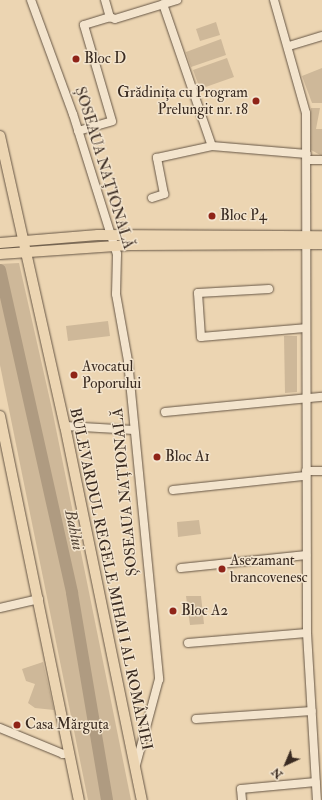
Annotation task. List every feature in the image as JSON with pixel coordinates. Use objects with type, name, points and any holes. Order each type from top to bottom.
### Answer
[{"type":"main road","name":"BULEVARDUL REGELE MIHAI I AL ROMÂNIEI","points":[[0,136],[65,426],[135,770]]},
{"type":"main road","points":[[0,243],[112,235],[308,240],[322,244]]},
{"type":"main road","points":[[0,254],[116,246],[308,240],[322,236]]},
{"type":"main road","points":[[1,421],[39,599],[79,800]]},
{"type":"main road","name":"ȘOSEAUA NAȚIONALĂ","points":[[135,770],[142,800]]},
{"type":"street","name":"ȘOSEAUA NAȚIONALĂ","points":[[31,0],[78,131],[116,246],[116,294],[126,345],[159,679],[135,770]]},
{"type":"street","points":[[105,0],[110,17]]},
{"type":"street","points":[[78,131],[112,121],[84,25],[177,0]]},
{"type":"street","points":[[274,0],[289,46],[305,106],[308,240],[305,328],[307,634],[317,800]]},
{"type":"street","points":[[163,4],[212,146]]},
{"type":"street","points":[[289,46],[322,36]]},
{"type":"street","points":[[152,198],[164,194],[158,158],[212,146],[322,160]]},
{"type":"street","points":[[269,289],[198,293],[201,337],[305,328]]},
{"type":"street","points":[[165,412],[305,396],[322,397]]},
{"type":"street","points":[[65,426],[134,430]]},
{"type":"street","points":[[173,490],[322,471]]},
{"type":"street","points":[[181,568],[306,555]]},
{"type":"street","points":[[0,608],[39,599]]},
{"type":"street","points":[[188,643],[307,634]]},
{"type":"street","points":[[196,719],[312,710]]},
{"type":"street","points":[[0,728],[63,754],[69,753]]},
{"type":"street","points":[[242,800],[241,789],[316,782]]},
{"type":"shaded area","points":[[216,22],[220,35],[200,41],[196,29]]},
{"type":"shaded area","points":[[221,39],[226,55],[191,67],[186,52]]},
{"type":"shaded area","points":[[227,58],[234,77],[200,89],[193,70]]},
{"type":"shaded area","points":[[322,68],[322,103],[312,103],[302,76]]},
{"type":"shaded area","points":[[311,108],[320,108],[316,129],[322,129],[322,156],[311,150]]},
{"type":"shaded area","points":[[19,263],[52,409],[131,800],[88,800],[0,365],[0,264]]},
{"type":"shaded area","points":[[108,321],[110,336],[68,341],[66,326]]},
{"type":"shaded area","points":[[284,336],[297,336],[297,392],[285,393]]},
{"type":"shaded area","points":[[199,520],[201,534],[178,537],[177,522]]},
{"type":"shaded area","points":[[186,596],[201,596],[204,624],[190,625]]},
{"type":"shaded area","points":[[43,662],[54,710],[35,708],[28,703],[35,684],[26,681],[22,669]]},
{"type":"waterway","name":"Bahlui","points":[[0,270],[72,593],[107,800]]},
{"type":"place","name":"Bloc D","points":[[76,59]]},
{"type":"place","name":"Grădinița cu Program Prelungit nr. 18","points":[[256,101]]},
{"type":"place","name":"Bloc P4","points":[[212,216]]},
{"type":"place","name":"Avocatul Poporului","points":[[74,375]]},
{"type":"place","name":"Bloc A1","points":[[157,457]]},
{"type":"place","name":"Asezamant brancovenesc","points":[[222,569]]},
{"type":"place","name":"Bloc A2","points":[[173,611]]},
{"type":"place","name":"Casa Mărguța","points":[[17,725]]}]
